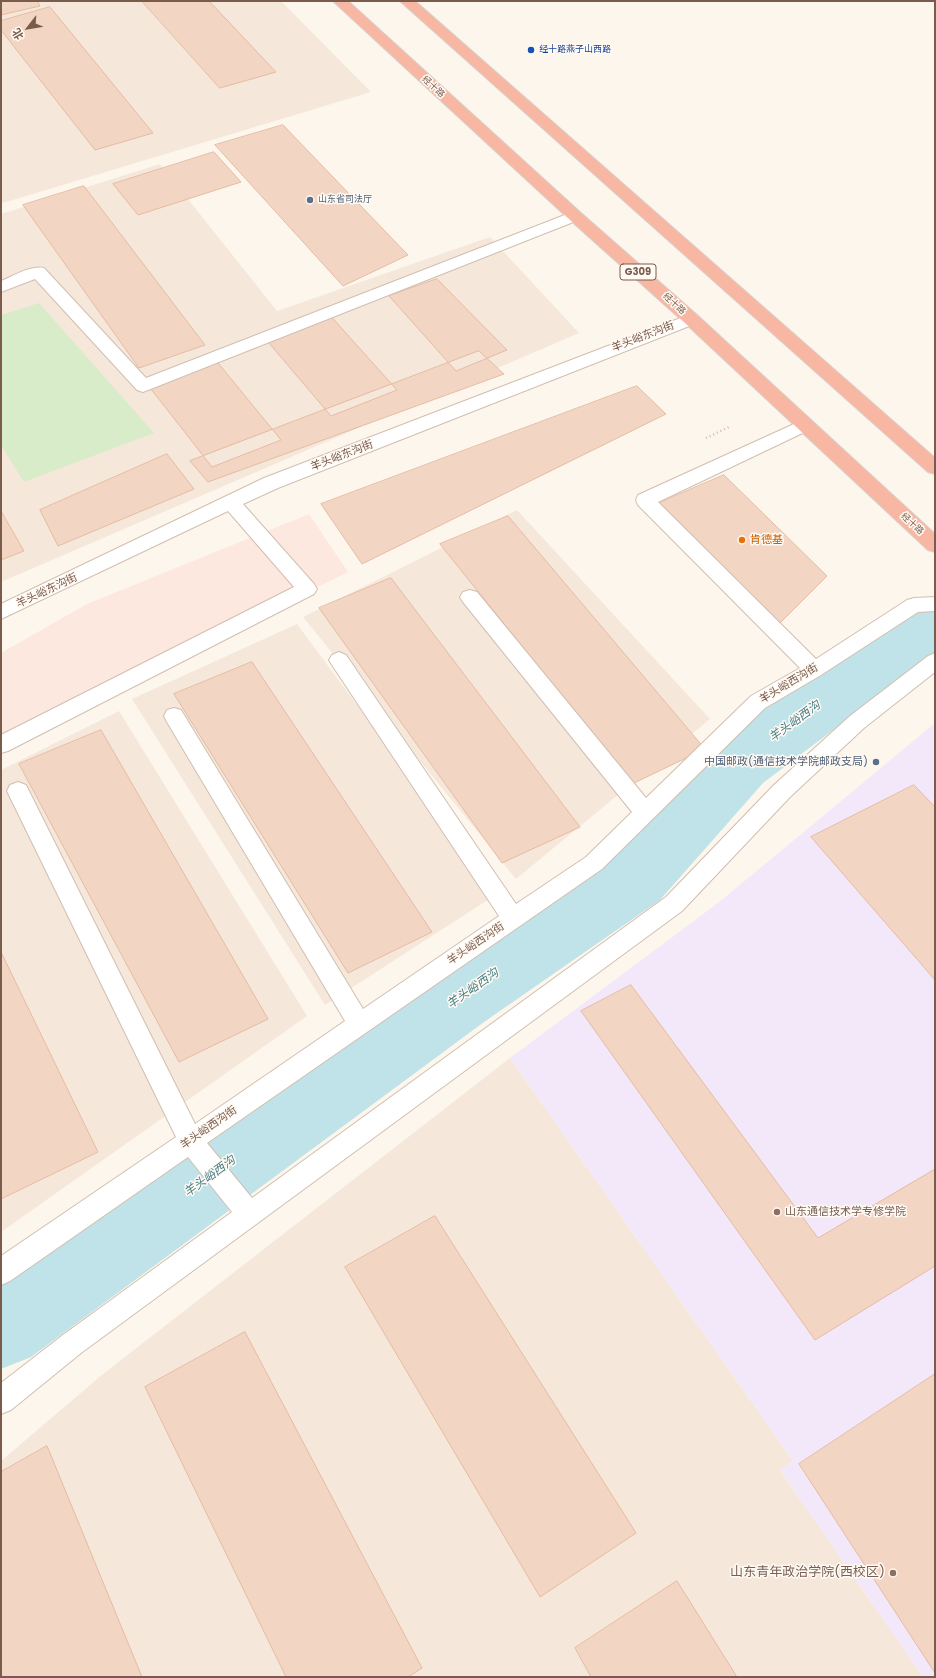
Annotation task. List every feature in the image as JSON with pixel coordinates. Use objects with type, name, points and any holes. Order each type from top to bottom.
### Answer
[{"type":"highway","name":"经十路","points":[[340,1],[575,216],[691,319],[935,545]]},
{"type":"highway","points":[[407,1],[935,468]]},
{"type":"street","points":[[1,287],[38,272],[143,386],[575,216]]},
{"type":"street","name":"羊头峪东沟街","points":[[1,612],[271,483],[691,319]]},
{"type":"street","points":[[805,425],[645,500],[814,670]]},
{"type":"street","points":[[1,745],[307,589],[231,503]]},
{"type":"street","points":[[470,597],[646,812]]},
{"type":"street","name":"羊头峪西沟街","points":[[1,1272],[594,863],[758,702],[814,670],[914,605],[935,604]]},
{"type":"street","points":[[339,660],[514,918]]},
{"type":"street","points":[[1,1400],[72,1344],[248,1213],[674,904],[782,792],[857,722],[935,661]]},
{"type":"street","points":[[174,716],[360,1024]]},
{"type":"street","points":[[18,791],[191,1142],[248,1213]]},
{"type":"path","points":[[705,439],[731,426]]},
{"type":"shaded area","points":[[1,1],[281,1],[371,92],[3,203],[1,202]]},
{"type":"shaded area","points":[[160,164],[277,311],[490,237],[579,333],[1,582],[1,214]]},
{"type":"shaded area","points":[[517,510],[710,719],[516,879],[303,617]]},
{"type":"shaded area","points":[[309,514],[348,572],[1,743],[1,653],[87,604]]},
{"type":"shaded area","points":[[297,624],[497,894],[325,1005],[132,699]]},
{"type":"shaded area","points":[[119,711],[307,1016],[1,1232],[1,770]]},
{"type":"shaded area","name":"山东通信技术学专修学院","points":[[935,723],[935,1677],[923,1677],[780,1470],[793,1461],[510,1058],[718,903]]},
{"type":"shaded area","points":[[510,1058],[793,1461],[780,1470],[923,1677],[29,1677],[1,1611],[1,1461],[103,1374]]},
{"type":"green space","points":[[39,303],[154,433],[24,482],[1,445],[1,315]]},
{"type":"building","points":[[1,1],[37,1],[40,6],[1,15]]},
{"type":"building","points":[[142,1],[209,1],[276,72],[220,88]]},
{"type":"building","points":[[50,7],[153,133],[95,150],[1,30],[1,21]]},
{"type":"building","name":"山东省司法厅","points":[[283,125],[408,255],[343,286],[215,145]]},
{"type":"building","points":[[214,152],[241,182],[138,215],[113,184]]},
{"type":"building","points":[[84,186],[205,345],[139,368],[23,205]]},
{"type":"building","points":[[437,279],[507,350],[456,371],[389,296]]},
{"type":"building","points":[[327,312],[397,390],[331,416],[263,336]]},
{"type":"building","points":[[479,351],[504,374],[208,482],[190,461]]},
{"type":"building","points":[[214,358],[281,440],[212,467],[147,384]]},
{"type":"building","points":[[637,386],[666,414],[362,564],[321,504]]},
{"type":"building","points":[[167,454],[194,489],[58,546],[40,510]]},
{"type":"building","name":"肯德基","points":[[724,475],[827,576],[779,624],[657,504]]},
{"type":"building","points":[[1,511],[24,551],[1,560]]},
{"type":"building","points":[[508,516],[705,749],[632,784],[440,544]]},
{"type":"building","points":[[391,578],[580,827],[502,863],[319,608]]},
{"type":"building","points":[[252,662],[432,932],[348,973],[174,694]]},
{"type":"building","points":[[101,730],[268,1019],[179,1062],[19,764]]},
{"type":"building","points":[[914,785],[935,807],[935,980],[811,837]]},
{"type":"building","points":[[1,952],[98,1152],[1,1199]]},
{"type":"building","points":[[631,985],[818,1238],[935,1169],[935,1266],[815,1340],[581,1011]]},
{"type":"building","points":[[435,1216],[636,1533],[540,1597],[345,1267]]},
{"type":"building","points":[[245,1332],[422,1668],[408,1677],[286,1677],[145,1387]]},
{"type":"building","name":"山东青年政治学院(西校区)","points":[[935,1374],[935,1673],[799,1464]]},
{"type":"building","points":[[47,1446],[142,1677],[1,1677],[1,1472]]},
{"type":"building","points":[[677,1581],[737,1677],[591,1677],[575,1648]]},
{"type":"waterway","name":"羊头峪西沟","points":[[1,1327],[457,999],[634,879],[739,764],[925,627]]},
{"type":"place","name":"经十路燕子山西路","points":[[531,50]]},
{"type":"place","name":"山东省司法厅","points":[[310,200]]},
{"type":"place","name":"肯德基","points":[[742,540]]},
{"type":"place","name":"中国邮政(通信技术学院邮政支局)","points":[[876,762]]},
{"type":"place","name":"山东通信技术学专修学院","points":[[777,1212]]},
{"type":"place","name":"山东青年政治学院(西校区)","points":[[893,1573]]}]
